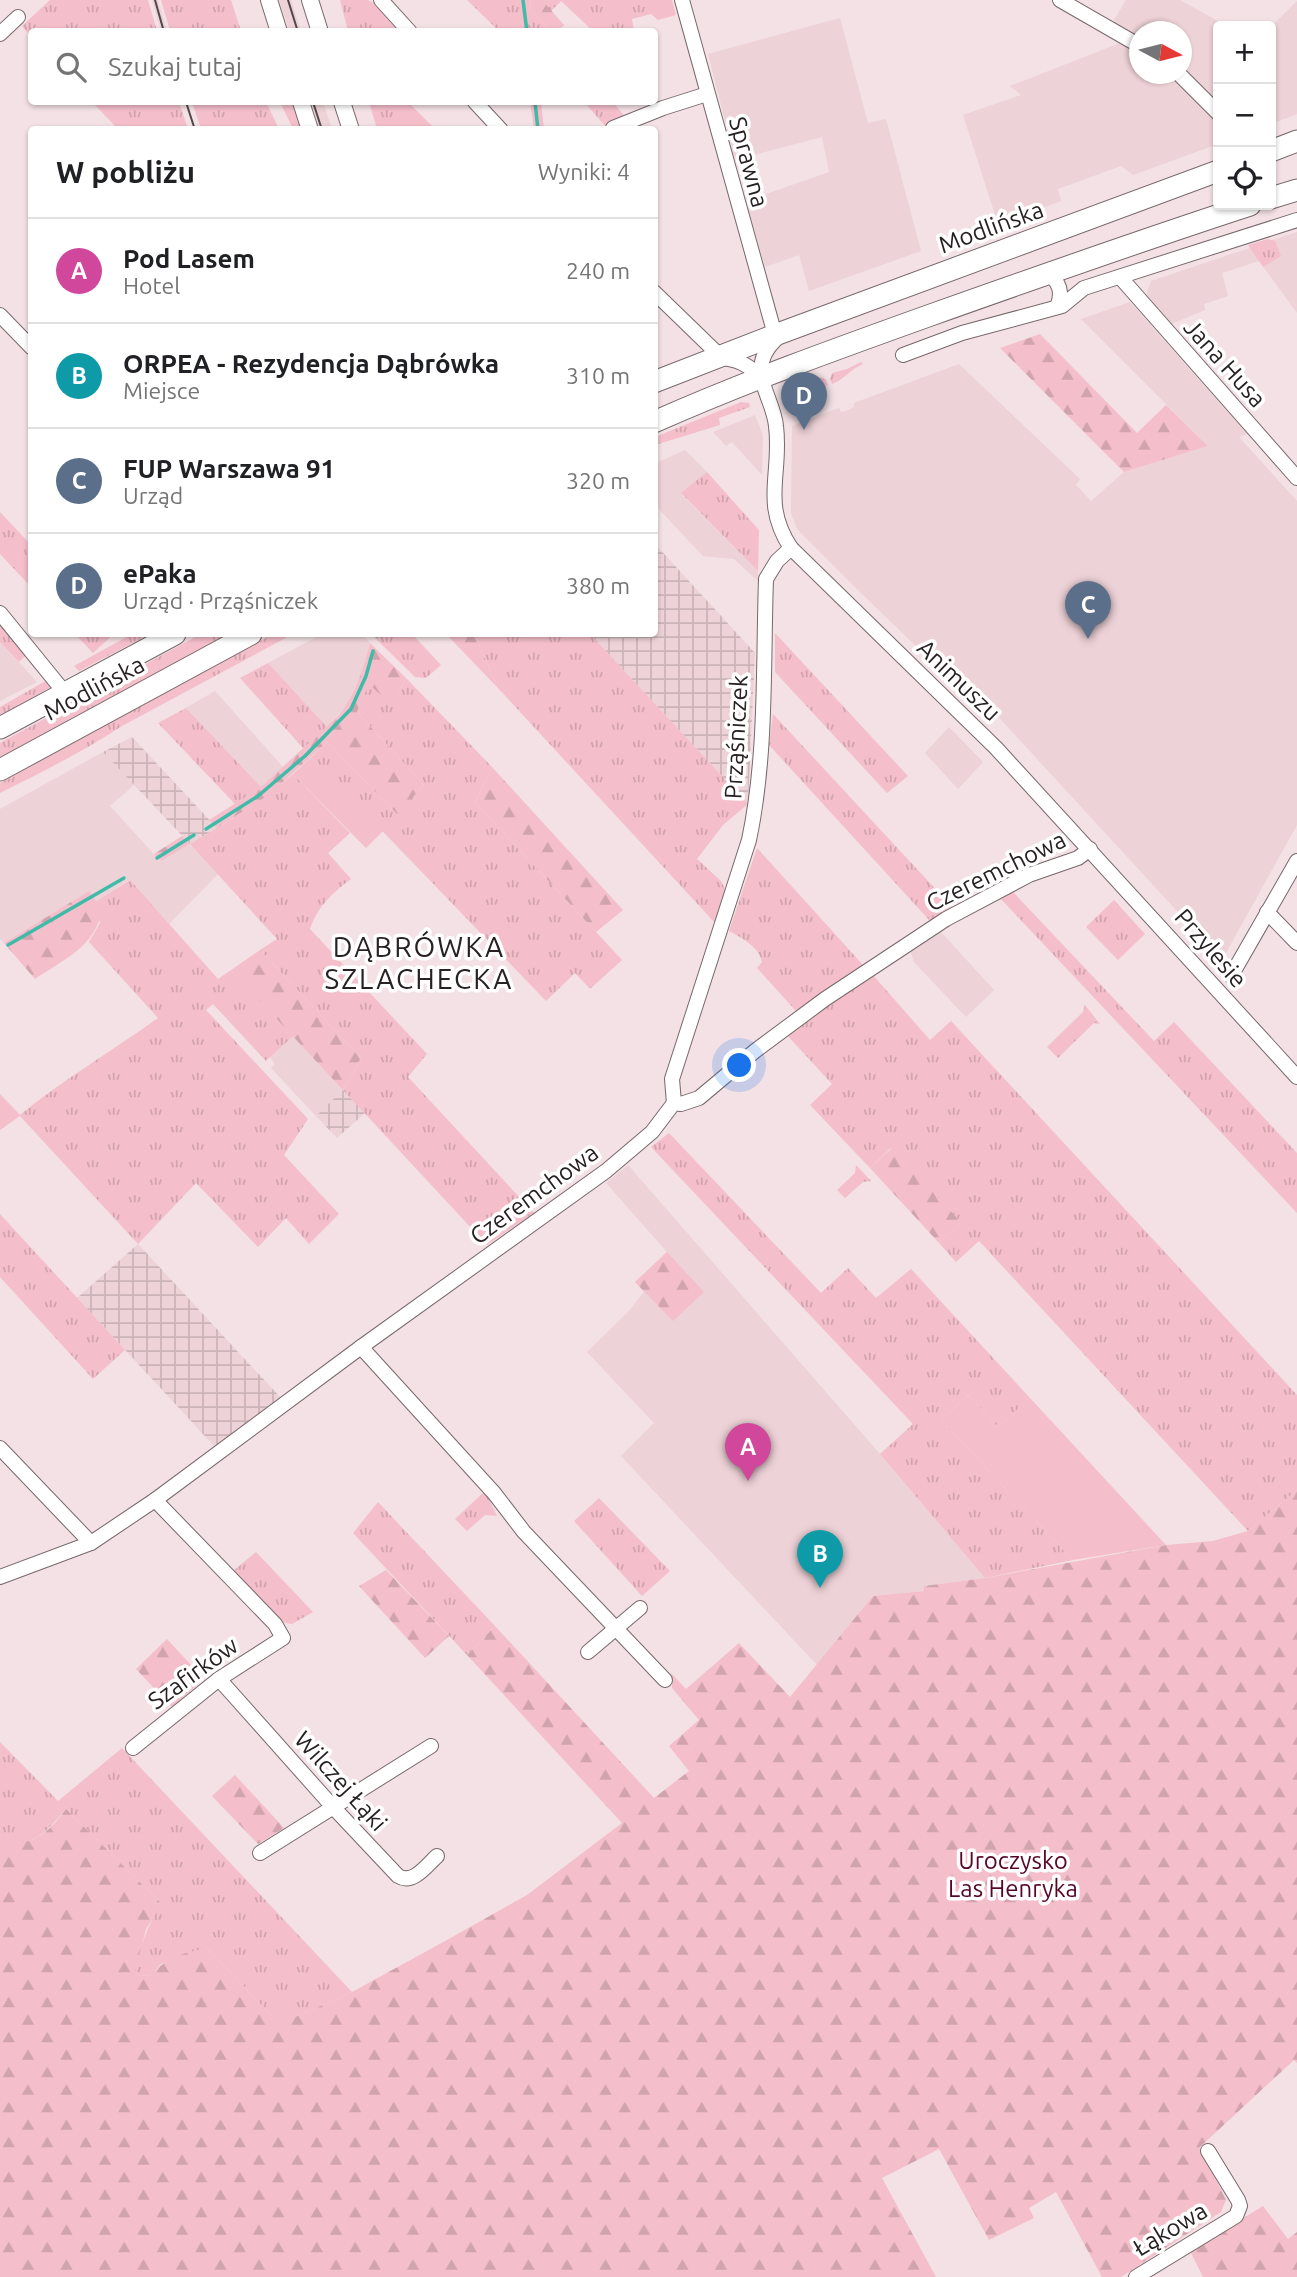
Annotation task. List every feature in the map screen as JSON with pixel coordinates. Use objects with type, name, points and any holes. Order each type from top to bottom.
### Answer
[{"type":"main road","points":[[1276,149],[1297,141]]},
{"type":"main road","name":"Modlińska","points":[[658,380],[1213,173]]},
{"type":"main road","points":[[1276,196],[1297,190]]},
{"type":"main road","points":[[658,420],[761,377],[1236,210]]},
{"type":"main road","name":"Modlińska","points":[[0,728],[169,637]]},
{"type":"main road","name":"Modlińska","points":[[0,770],[245,637]]},
{"type":"street","points":[[269,0],[278,28]]},
{"type":"street","points":[[310,0],[319,28]]},
{"type":"street","points":[[381,0],[406,28]]},
{"type":"street","name":"Sprawna","points":[[682,0],[707,94],[779,333]]},
{"type":"street","points":[[1060,0],[1129,40]]},
{"type":"street","points":[[0,34],[18,18]]},
{"type":"street","points":[[1189,84],[1213,108]]},
{"type":"street","points":[[618,126],[707,94]]},
{"type":"street","points":[[302,105],[309,126]]},
{"type":"street","points":[[343,105],[350,126]]},
{"type":"street","points":[[478,105],[497,126]]},
{"type":"street","points":[[903,355],[962,332],[1062,306],[1084,288],[1297,220]]},
{"type":"street","points":[[1051,276],[1084,288]]},
{"type":"street","points":[[1051,276],[1060,288],[1061,297],[1057,307]]},
{"type":"street","name":"Jana Husa","points":[[1120,277],[1297,478]]},
{"type":"street","points":[[658,296],[715,357],[748,365],[761,377]]},
{"type":"street","points":[[0,315],[28,344]]},
{"type":"street","points":[[779,333],[762,360],[761,377],[776,426],[775,517],[791,548]]},
{"type":"street","name":"Animuszu","points":[[791,548],[996,748],[1090,849]]},
{"type":"street","name":"Prząśniczek","points":[[674,1103],[672,1079],[752,826],[759,775],[766,579],[777,561],[791,548]]},
{"type":"street","points":[[0,613],[65,693]]},
{"type":"street","name":"Przylesie","points":[[1090,849],[1297,1077]]},
{"type":"street","name":"Czeremchowa","points":[[0,1577],[91,1543],[155,1500],[606,1171],[652,1132],[674,1103],[681,1104],[699,1098],[814,1006],[946,919],[1029,876],[1078,858],[1090,849]]},
{"type":"street","points":[[1231,976],[1297,861]]},
{"type":"street","points":[[1267,912],[1297,943]]},
{"type":"street","points":[[361,1348],[494,1493],[524,1532],[665,1680]]},
{"type":"street","points":[[0,1448],[91,1543]]},
{"type":"street","name":"Szafirków","points":[[133,1748],[219,1679],[283,1638],[275,1624],[155,1500]]},
{"type":"street","points":[[588,1652],[640,1608]]},
{"type":"street","name":"Wilczej Łąki","points":[[219,1679],[332,1807],[398,1876],[404,1880],[417,1875],[437,1856]]},
{"type":"street","points":[[260,1853],[431,1746]]},
{"type":"street","name":"Łąkowa","points":[[1136,2277],[1236,2216],[1240,2206],[1238,2200],[1208,2151]]},
{"type":"shaded area","points":[[152,0],[158,0],[166,28],[160,28]]},
{"type":"shaded area","points":[[279,0],[291,0],[300,28],[288,28]]},
{"type":"shaded area","points":[[1126,0],[1180,0],[1218,21],[1213,21],[1213,99],[1192,77],[1192,21],[1129,21],[1129,32],[1113,22]]},
{"type":"shaded area","points":[[1297,1],[1297,114],[1276,122],[1276,84],[1276,22]]},
{"type":"shaded area","points":[[840,18],[868,123],[886,119],[921,251],[809,291],[799,255],[765,267],[746,201],[829,172],[822,137],[735,160],[708,54]]},
{"type":"shaded area","points":[[1120,43],[1129,48],[1129,84],[1179,84],[1213,120],[1213,146],[1133,175],[1121,166],[1058,189],[1061,201],[998,224],[963,115],[1021,95],[1010,86]]},
{"type":"shaded area","points":[[312,105],[324,105],[331,126],[316,126]]},
{"type":"shaded area","points":[[1297,232],[1297,313],[1259,261],[1222,273],[1228,296],[1204,304],[1205,310],[1169,325],[1145,298],[1151,281]]},
{"type":"shaded area","points":[[1130,302],[1247,434],[1239,437],[1297,501],[1297,825],[1222,960],[970,686],[959,677],[951,680],[863,595],[797,529],[791,513],[792,426],[839,408],[841,412],[846,411],[854,407],[854,403],[959,364],[1080,479],[1076,485],[1091,501],[1124,472],[1208,446],[1081,319]]},
{"type":"shaded area","points":[[755,415],[763,435],[762,475],[732,442],[726,446],[713,432]]},
{"type":"shaded area","points":[[685,450],[707,472],[681,494],[758,571],[758,581],[734,559],[703,556],[658,508],[658,462]]},
{"type":"shaded area","points":[[658,547],[755,653],[748,804],[593,637],[658,637]]},
{"type":"shaded area","points":[[316,637],[365,637],[370,643],[361,675],[348,704],[327,727],[268,663]]},
{"type":"shaded area","points":[[0,642],[37,682],[0,701]]},
{"type":"shaded area","points":[[215,691],[283,767],[261,787],[186,708]]},
{"type":"shaded area","points":[[949,727],[983,762],[958,789],[925,753]]},
{"type":"shaded area","points":[[132,737],[217,828],[190,844],[103,752]]},
{"type":"shaded area","points":[[103,752],[134,785],[110,806],[160,861],[190,844],[218,874],[169,924],[129,880],[95,902],[89,891],[4,943],[0,939],[0,809]]},
{"type":"shaded area","points":[[940,931],[994,990],[966,1017],[914,962],[910,950]]},
{"type":"shaded area","points":[[293,1036],[343,1090],[316,1116],[271,1068],[275,1064],[270,1057]]},
{"type":"shaded area","points":[[343,1090],[365,1113],[337,1138],[316,1116]]},
{"type":"shaded area","points":[[628,1165],[985,1578],[924,1586],[924,1591],[873,1596],[817,1665],[621,1456],[654,1423],[587,1352],[628,1312],[644,1292],[635,1282],[667,1252],[606,1183]]},
{"type":"shaded area","points":[[138,1244],[280,1397],[216,1448],[77,1298]]},
{"type":"green space","points":[[50,0],[148,0],[156,28],[28,28],[28,33],[22,26]]},
{"type":"green space","points":[[161,0],[231,0],[240,28],[169,28]]},
{"type":"green space","points":[[340,0],[372,2],[396,28],[347,28]]},
{"type":"green space","points":[[467,0],[530,0],[531,10],[547,28],[496,28]]},
{"type":"green space","points":[[530,0],[542,0],[564,25],[560,28],[547,28],[531,10]]},
{"type":"green space","points":[[542,0],[672,0],[676,15],[658,20],[651,14],[632,19],[634,28],[590,28],[561,1],[551,11]]},
{"type":"green space","points":[[95,105],[180,105],[187,126],[115,126]]},
{"type":"green space","points":[[193,105],[267,105],[278,126],[200,126]]},
{"type":"green space","points":[[281,105],[295,105],[301,126],[292,126]]},
{"type":"green space","points":[[370,105],[411,105],[432,126],[376,126]]},
{"type":"green space","points":[[530,105],[541,105],[544,126],[534,126]]},
{"type":"green space","points":[[587,105],[615,105],[626,118],[605,126]]},
{"type":"green space","points":[[1268,239],[1275,241],[1281,256],[1263,267],[1248,245]]},
{"type":"green space","points":[[1040,334],[1137,433],[1166,405],[1208,446],[1124,472],[1000,348]]},
{"type":"green space","points":[[861,362],[863,364],[832,384],[832,373]]},
{"type":"green space","points":[[821,377],[828,385],[809,392],[805,383]]},
{"type":"green space","points":[[741,402],[749,403],[750,407],[719,418],[720,425],[658,444],[658,436]]},
{"type":"green space","points":[[707,472],[759,530],[758,571],[681,493]]},
{"type":"green space","points":[[0,512],[28,542],[28,584],[0,554]]},
{"type":"green space","points":[[0,625],[27,654],[19,662],[0,642]]},
{"type":"green space","points":[[775,633],[908,776],[887,793],[775,672]]},
{"type":"green space","points":[[78,637],[111,637],[93,653]]},
{"type":"green space","points":[[127,637],[144,637],[79,671],[74,666]]},
{"type":"green space","points":[[195,637],[225,637],[0,760],[0,743]]},
{"type":"green space","points":[[268,637],[287,637],[0,793],[0,783]]},
{"type":"green space","points":[[374,637],[415,637],[441,665],[426,678],[415,677]]},
{"type":"green space","points":[[449,637],[476,637],[497,687]]},
{"type":"green space","points":[[476,637],[593,637],[748,804],[723,825],[697,859],[721,881],[726,891],[716,924],[497,687]]},
{"type":"green space","points":[[370,643],[406,678],[396,698],[389,703],[369,684],[357,712],[424,785],[397,814],[327,742],[270,794],[217,828],[209,820],[261,787],[339,715],[362,672]]},
{"type":"green space","points":[[268,663],[327,727],[304,749],[240,678]]},
{"type":"green space","points":[[406,678],[492,767],[475,802],[622,960],[590,989],[575,973],[546,1001],[311,757],[327,742],[396,813],[424,785],[357,712],[369,683],[396,698]]},
{"type":"green space","points":[[49,679],[51,687],[0,716],[0,707]]},
{"type":"green space","points":[[186,708],[261,787],[235,804],[158,723]]},
{"type":"green space","points":[[773,714],[954,909],[931,922],[769,745]]},
{"type":"green space","points":[[311,757],[384,830],[366,848],[293,774]]},
{"type":"green space","points":[[492,767],[623,910],[596,932],[475,802]]},
{"type":"green space","points":[[293,774],[350,833],[328,853],[351,879],[326,901],[310,929],[427,1054],[408,1077],[534,1213],[487,1245],[343,1090],[361,1058],[260,950],[277,939],[190,844],[256,803]]},
{"type":"green space","points":[[182,836],[190,844],[161,861],[154,854]]},
{"type":"green space","points":[[757,848],[863,965],[796,1011],[757,968],[762,962],[758,952],[729,931]]},
{"type":"green space","points":[[130,880],[218,979],[231,970],[293,1036],[266,1061],[213,1004],[206,1010],[308,1119],[284,1155],[339,1214],[309,1244],[286,1218],[258,1247],[196,1183],[138,1244],[20,1116],[0,1130],[0,1094],[20,1115],[158,1018],[89,942],[100,923],[95,902]]},
{"type":"green space","points":[[89,891],[102,910],[93,933],[77,951],[35,979],[4,943]]},
{"type":"green space","points":[[1013,892],[1154,1041],[1174,1022],[1297,1153],[1297,1213],[1001,899]]},
{"type":"green space","points":[[1114,900],[1145,934],[1118,960],[1086,927]]},
{"type":"green space","points":[[260,950],[361,1058],[343,1090],[231,970]]},
{"type":"green space","points":[[872,974],[930,1040],[951,1021],[1297,1395],[1297,1490],[1248,1531],[979,1241],[956,1262],[939,1243],[961,1222],[891,1148],[870,1168],[810,1105],[832,1084],[786,1034]]},
{"type":"green space","points":[[1085,1005],[1100,1024],[1094,1023],[1058,1058],[1047,1047],[1083,1012]]},
{"type":"green space","points":[[669,1133],[821,1293],[848,1268],[876,1298],[911,1269],[1030,1398],[998,1427],[968,1395],[941,1420],[1073,1560],[985,1578],[880,1454],[913,1424],[651,1147]]},
{"type":"green space","points":[[892,1148],[961,1222],[939,1243],[870,1168]]},
{"type":"green space","points":[[856,1165],[871,1181],[863,1182],[845,1198],[837,1190],[855,1173]]},
{"type":"green space","points":[[0,1214],[125,1350],[93,1379],[0,1277]]},
{"type":"green space","points":[[667,1252],[704,1292],[673,1321],[635,1282]]},
{"type":"green space","points":[[968,1395],[998,1427],[1030,1398],[1166,1545],[1073,1560],[941,1420]]},
{"type":"green space","name":"Uroczysko Las Henryka","points":[[1297,1490],[1297,2063],[1294,2060],[1200,2147],[1226,2200],[1221,2212],[1121,2277],[1102,2277],[1056,2192],[1029,2208],[1034,2218],[989,2240],[939,2149],[882,2178],[936,2277],[0,2277],[0,1841],[22,1842],[39,1837],[66,1809],[162,1904],[146,1929],[135,1971],[140,1976],[151,1975],[176,1957],[207,1948],[273,2017],[295,2017],[352,1992],[527,1895],[622,1823],[467,1655],[495,1626],[654,1798],[689,1771],[669,1746],[699,1720],[672,1688],[671,1673],[686,1689],[739,1643],[790,1697],[873,1596],[924,1591],[924,1586],[985,1578],[1166,1545],[1213,1541],[1248,1531]]},
{"type":"green space","points":[[485,1491],[497,1516],[485,1515],[467,1531],[455,1519]]},
{"type":"green space","points":[[599,1498],[670,1571],[642,1596],[574,1521]]},
{"type":"green space","points":[[378,1502],[495,1626],[467,1655],[353,1533]]},
{"type":"green space","points":[[256,1552],[313,1612],[292,1624],[281,1622],[233,1571]]},
{"type":"green space","points":[[386,1570],[449,1636],[425,1658],[359,1586]]},
{"type":"green space","points":[[167,1639],[204,1679],[172,1707],[136,1669]]},
{"type":"green space","points":[[0,1742],[58,1801],[122,1748],[352,1992],[295,2017],[273,2017],[207,1948],[161,1964],[151,1975],[140,1976],[135,1971],[139,1953],[161,1903],[66,1809],[38,1837],[22,1843],[0,1841]]},
{"type":"green space","points":[[235,1775],[284,1828],[258,1844],[212,1796]]},
{"type":"green space","points":[[1263,2206],[1288,2239],[1297,2232],[1297,2277],[1203,2277],[1190,2251]]},
{"type":"waterway","points":[[523,0],[526,28]]},
{"type":"waterway","points":[[535,105],[538,126]]},
{"type":"waterway","points":[[206,829],[258,796],[305,756],[351,709],[366,676],[373,651]]},
{"type":"waterway","points":[[157,858],[194,835]]},
{"type":"waterway","points":[[8,945],[124,878]]},
{"type":"tram line","points":[[155,0],[163,28]]},
{"type":"tram line","points":[[288,0],[297,28]]},
{"type":"tram line","points":[[187,105],[194,126]]},
{"type":"tram line","points":[[314,105],[321,126]]},
{"type":"place","name":"ePaka","points":[[804,430]]},
{"type":"place","name":"FUP Warszawa 91","points":[[1088,639]]},
{"type":"place","name":"Pod Lasem","points":[[748,1481]]},
{"type":"place","name":"ORPEA - Rezydencja Dąbrówka","points":[[820,1588]]},
{"type":"district","name":"DĄBRÓWKA SZLACHECKA","points":[[419,962]]}]
